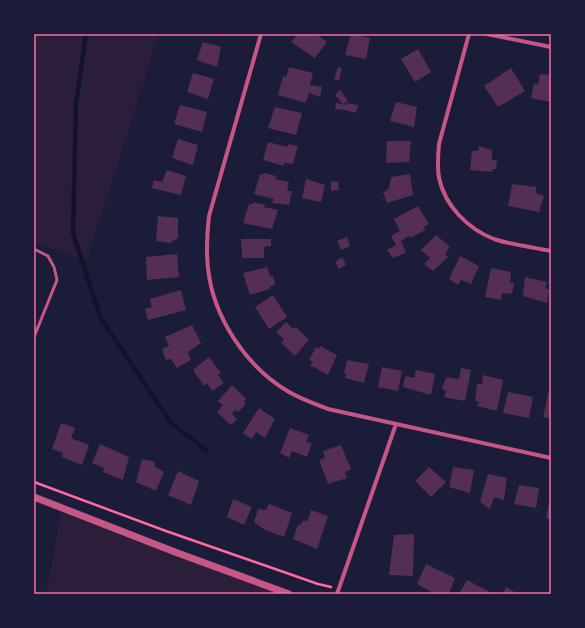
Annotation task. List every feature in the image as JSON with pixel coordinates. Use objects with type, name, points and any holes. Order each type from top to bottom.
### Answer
[{"type":"street","points":[[261,34],[209,216],[206,242],[208,269],[214,295],[222,317],[235,340],[251,362],[271,380],[288,392],[312,404],[328,409],[551,458]]},
{"type":"street","points":[[469,34],[439,144],[437,160],[439,178],[444,193],[452,207],[465,221],[479,232],[495,239],[551,251]]},
{"type":"street","points":[[487,34],[551,47]]},
{"type":"street","points":[[337,594],[396,424]]},
{"type":"street","points":[[34,497],[175,552],[289,594]]},
{"type":"lane","points":[[34,249],[48,256],[54,267],[57,280],[34,337]]},
{"type":"path","points":[[34,482],[166,531],[318,584],[339,589]]},
{"type":"shaded area","points":[[34,34],[159,34],[87,260],[34,242]]},
{"type":"shaded area","points":[[61,512],[294,594],[46,594]]},
{"type":"building","points":[[298,34],[316,34],[327,42],[315,58],[291,42]]},
{"type":"building","points":[[351,34],[370,38],[366,59],[345,55]]},
{"type":"building","points":[[203,42],[221,47],[217,67],[197,60]]},
{"type":"building","points":[[418,49],[431,72],[415,82],[401,59]]},
{"type":"building","points":[[289,67],[313,73],[310,85],[322,87],[320,97],[309,93],[306,103],[278,95],[283,76],[286,77]]},
{"type":"building","points":[[338,67],[342,68],[339,81],[334,79]]},
{"type":"building","points":[[511,68],[525,91],[498,107],[484,86]]},
{"type":"building","points":[[193,73],[214,79],[208,99],[187,92]]},
{"type":"building","points":[[540,74],[551,75],[551,102],[531,98],[534,83],[538,85]]},
{"type":"building","points":[[340,90],[348,101],[343,104],[335,95]]},
{"type":"building","points":[[396,102],[417,107],[414,127],[390,121]]},
{"type":"building","points":[[336,103],[358,105],[356,113],[335,109]]},
{"type":"building","points":[[180,105],[207,112],[202,132],[174,124]]},
{"type":"building","points":[[275,107],[302,113],[296,135],[268,128]]},
{"type":"building","points":[[178,139],[198,145],[193,165],[172,158]]},
{"type":"building","points":[[387,141],[411,141],[409,162],[386,163]]},
{"type":"building","points":[[268,142],[287,147],[289,144],[298,146],[293,164],[284,163],[284,166],[263,160]]},
{"type":"building","points":[[479,146],[492,150],[492,160],[497,160],[496,169],[493,169],[492,172],[470,170],[472,151],[478,151]]},
{"type":"building","points":[[167,170],[186,176],[181,195],[152,188],[154,180],[162,182]]},
{"type":"building","points":[[264,173],[276,176],[275,179],[289,182],[287,191],[292,191],[289,205],[272,203],[274,199],[254,194],[260,174],[263,175]]},
{"type":"building","points":[[410,174],[413,195],[387,203],[383,193],[389,188],[391,177]]},
{"type":"building","points":[[306,179],[325,185],[321,202],[302,198]]},
{"type":"building","points":[[331,181],[338,182],[339,190],[331,191]]},
{"type":"building","points":[[512,184],[536,187],[536,193],[544,196],[539,212],[508,206]]},
{"type":"building","points":[[254,202],[265,205],[264,207],[278,210],[272,229],[243,223],[249,204],[253,204]]},
{"type":"building","points":[[418,206],[429,224],[424,227],[425,230],[410,238],[409,236],[401,241],[406,253],[393,258],[387,250],[396,245],[391,236],[400,231],[394,219]]},
{"type":"building","points":[[158,216],[178,218],[178,238],[170,243],[156,241]]},
{"type":"building","points":[[436,235],[450,247],[445,254],[448,257],[433,271],[424,264],[430,258],[421,250]]},
{"type":"building","points":[[347,237],[350,246],[341,250],[337,241]]},
{"type":"building","points":[[241,239],[271,239],[271,246],[264,247],[264,258],[242,258]]},
{"type":"building","points":[[177,254],[179,277],[147,280],[146,257]]},
{"type":"building","points":[[460,256],[479,266],[471,284],[461,280],[458,285],[449,279]]},
{"type":"building","points":[[342,257],[346,265],[339,269],[335,262]]},
{"type":"building","points":[[267,267],[270,276],[273,276],[275,284],[270,287],[270,289],[250,295],[243,273]]},
{"type":"building","points":[[491,268],[511,272],[510,283],[514,283],[512,294],[502,293],[501,300],[485,297]]},
{"type":"building","points":[[525,277],[547,282],[545,288],[549,290],[547,303],[523,296]]},
{"type":"building","points":[[181,290],[186,310],[148,320],[145,309],[152,307],[150,299]]},
{"type":"building","points":[[273,295],[287,317],[269,329],[255,307]]},
{"type":"building","points":[[286,322],[293,329],[296,327],[309,340],[295,356],[281,343],[284,339],[276,332]]},
{"type":"building","points":[[192,325],[201,343],[188,352],[191,360],[177,368],[171,359],[166,360],[162,349],[169,346],[165,337]]},
{"type":"building","points":[[320,346],[337,355],[328,375],[310,365],[313,362],[309,360],[316,347],[319,349]]},
{"type":"building","points":[[209,357],[221,373],[218,375],[224,383],[212,391],[207,383],[204,386],[193,370]]},
{"type":"building","points":[[347,360],[369,364],[364,383],[345,378],[346,373],[344,373]]},
{"type":"building","points":[[382,367],[402,371],[398,391],[378,387]]},
{"type":"building","points":[[461,368],[471,370],[465,401],[444,397],[446,391],[442,389],[446,377],[459,379]]},
{"type":"building","points":[[416,370],[435,374],[431,395],[403,387],[405,376],[414,378]]},
{"type":"building","points":[[483,375],[503,380],[497,411],[477,406],[479,402],[475,401],[477,384],[482,384]]},
{"type":"building","points":[[232,385],[246,399],[244,402],[246,404],[238,412],[235,410],[232,414],[237,419],[231,425],[217,412],[223,405],[218,401]]},
{"type":"building","points":[[549,390],[551,391],[551,419],[543,417]]},
{"type":"building","points":[[508,392],[533,397],[529,418],[503,413]]},
{"type":"building","points":[[259,408],[275,419],[265,438],[256,432],[252,439],[243,433]]},
{"type":"building","points":[[61,423],[75,428],[71,438],[89,445],[82,465],[62,457],[63,453],[52,449]]},
{"type":"building","points":[[290,428],[309,435],[306,442],[312,443],[307,457],[292,451],[289,458],[280,453]]},
{"type":"building","points":[[100,444],[129,457],[123,480],[103,472],[104,468],[92,463]]},
{"type":"building","points":[[341,445],[351,469],[345,472],[347,478],[328,484],[319,460],[325,458],[323,451]]},
{"type":"building","points":[[142,459],[155,462],[154,466],[164,472],[156,491],[136,482]]},
{"type":"building","points":[[429,467],[446,482],[431,497],[415,481]]},
{"type":"building","points":[[453,467],[474,470],[470,493],[449,487]]},
{"type":"building","points":[[178,471],[199,481],[191,505],[168,495]]},
{"type":"building","points":[[488,474],[507,478],[504,500],[494,497],[490,509],[480,502]]},
{"type":"building","points":[[519,485],[539,488],[536,508],[514,504]]},
{"type":"building","points":[[551,498],[551,520],[546,518]]},
{"type":"building","points":[[233,499],[252,507],[244,525],[227,517]]},
{"type":"building","points":[[269,504],[292,513],[284,537],[265,530],[254,522],[258,509],[266,510]]},
{"type":"building","points":[[311,510],[328,516],[317,549],[293,539],[298,525],[300,525],[304,520],[307,522]]},
{"type":"building","points":[[414,534],[413,576],[389,575],[394,535]]},
{"type":"building","points":[[426,564],[455,578],[449,594],[435,594],[417,584]]},
{"type":"building","points":[[467,580],[494,594],[459,594]]},
{"type":"building","points":[[506,587],[518,594],[503,594]]},
{"type":"waterway","points":[[86,34],[76,104],[73,233],[101,319],[170,422],[206,450]]}]
